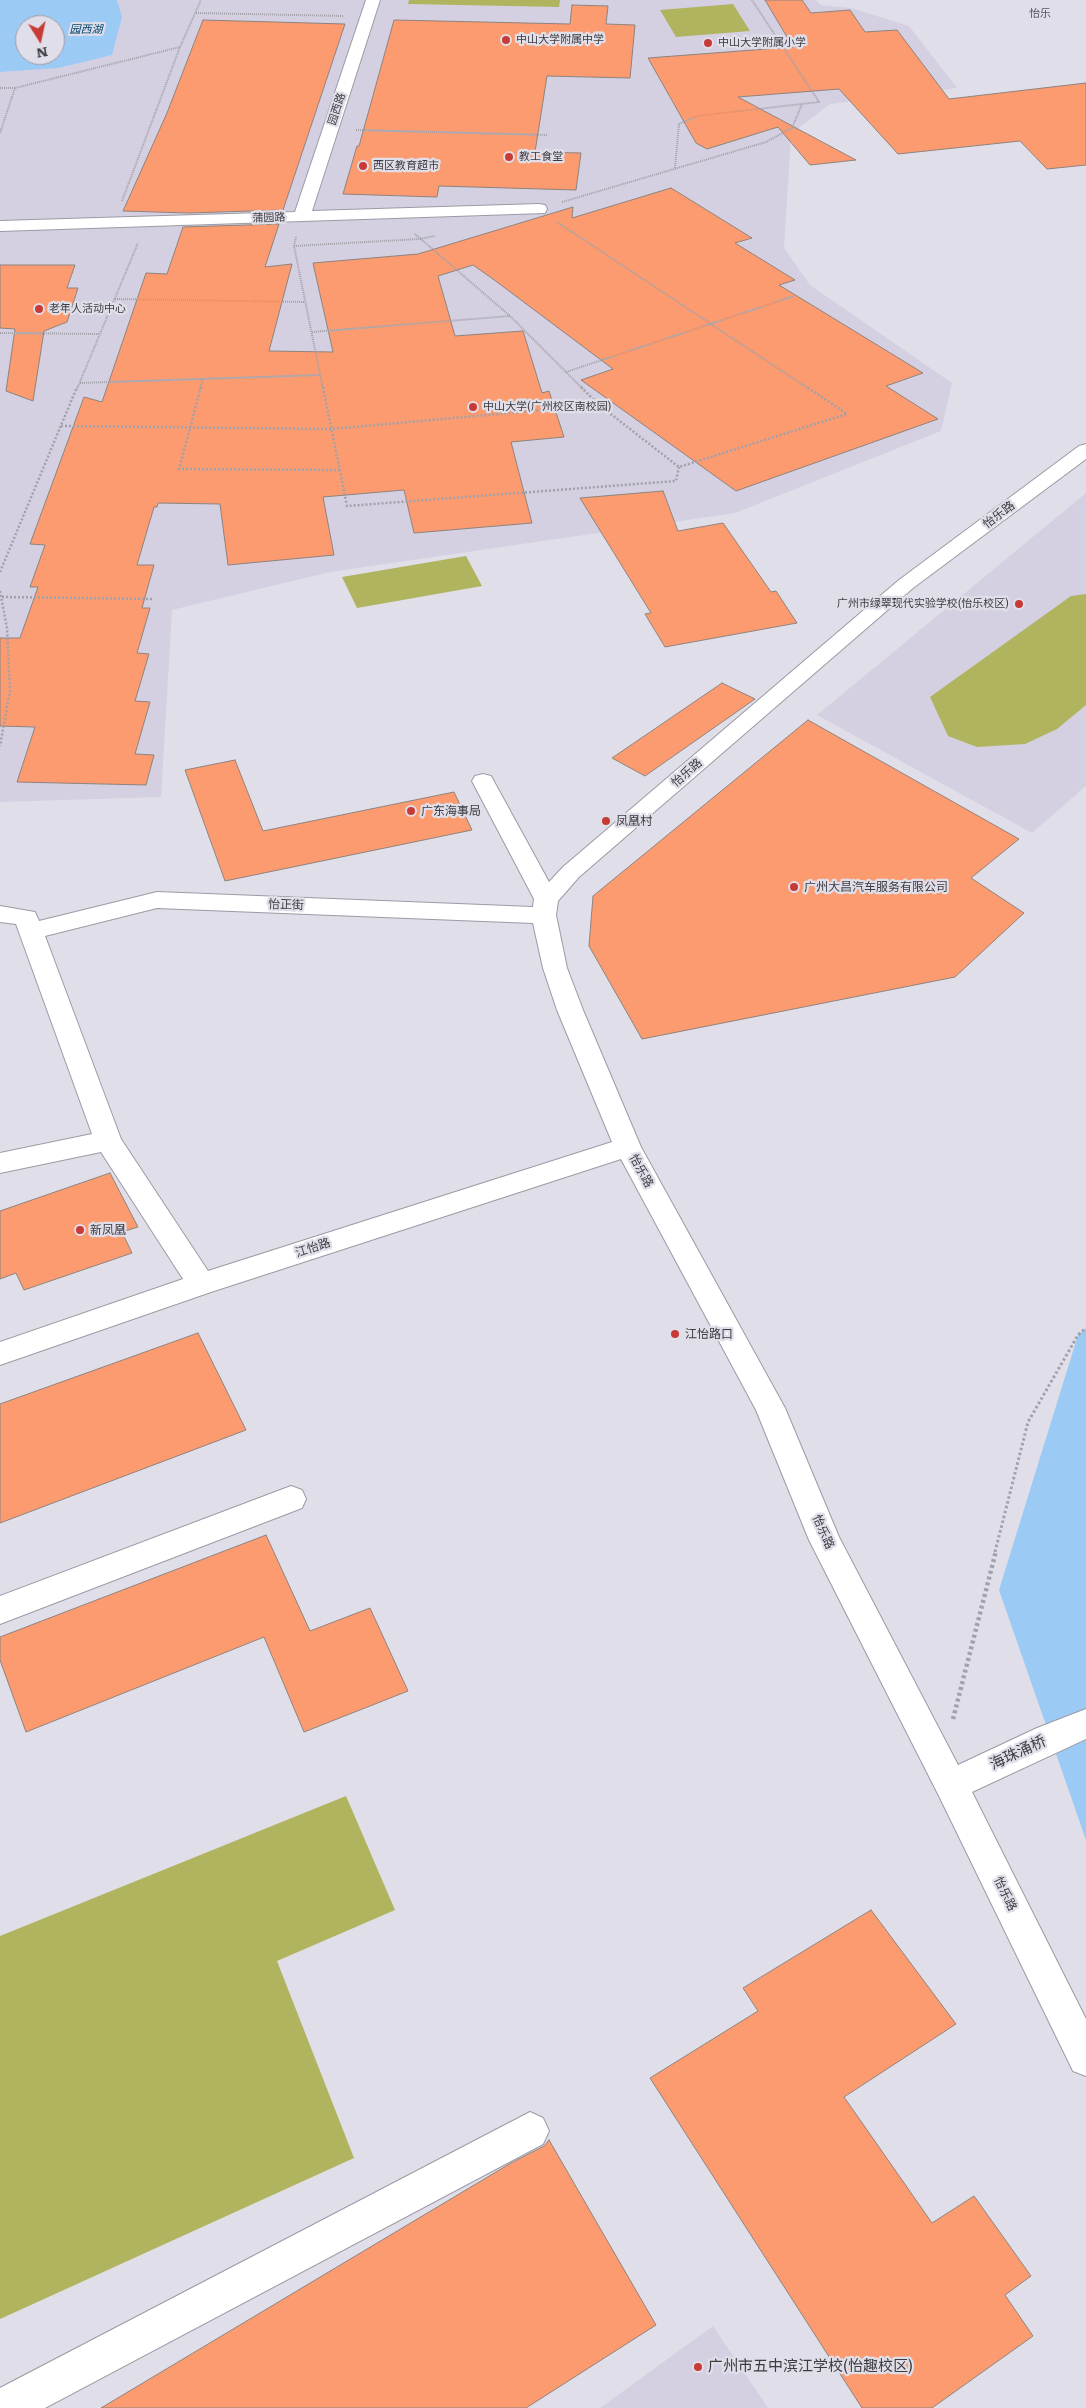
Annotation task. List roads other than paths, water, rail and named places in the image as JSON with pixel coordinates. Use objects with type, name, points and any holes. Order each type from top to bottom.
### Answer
[{"type":"street","name":"园西路","points":[[302,217],[373,0]]},
{"type":"street","name":"蒲园路","points":[[0,226],[539,209]]},
{"type":"street","name":"怡乐路","points":[[1081,459],[906,584],[571,872],[545,907],[555,968],[570,1010],[628,1147],[770,1408],[826,1540],[946,1775],[1086,2058]]},
{"type":"street","points":[[482,781],[545,907]]},
{"type":"street","name":"怡正街","points":[[31,931],[156,900],[545,907]]},
{"type":"street","points":[[0,914],[26,918],[108,1140],[201,1284]]},
{"type":"street","points":[[0,1163],[108,1140]]},
{"type":"street","name":"江怡路","points":[[0,1354],[201,1284],[628,1147]]},
{"type":"street","points":[[0,1610],[292,1499]]},
{"type":"street","name":"海珠涌桥","points":[[946,1775],[1086,1724]]},
{"type":"street","points":[[2,2408],[530,2131]]},
{"type":"water","name":"园西湖","points":[[0,0],[117,0],[122,17],[112,55],[58,68],[0,72]]},
{"type":"water","points":[[1086,1328],[1086,1840],[999,1590],[1078,1335]]},
{"type":"place","name":"中山大学附属中学","points":[[506,40]]},
{"type":"place","name":"中山大学附属小学","points":[[708,43]]},
{"type":"place","name":"教工食堂","points":[[509,157]]},
{"type":"place","name":"西区教育超市","points":[[363,166]]},
{"type":"place","name":"老年人活动中心","points":[[39,309]]},
{"type":"place","name":"中山大学(广州校区南校园)","points":[[473,407]]},
{"type":"place","name":"广州市绿翠现代实验学校(怡乐校区)","points":[[1019,604]]},
{"type":"place","name":"广东海事局","points":[[411,811]]},
{"type":"place","name":"凤凰村","points":[[606,821]]},
{"type":"place","name":"广州大昌汽车服务有限公司","points":[[794,887]]},
{"type":"place","name":"新凤凰","points":[[80,1230]]},
{"type":"place","name":"江怡路口","points":[[675,1334]]},
{"type":"place","name":"广州市五中滨江学校(怡趣校区)","points":[[698,2367]]},
{"type":"district","name":"怡乐","points":[[1040,14]]}]
